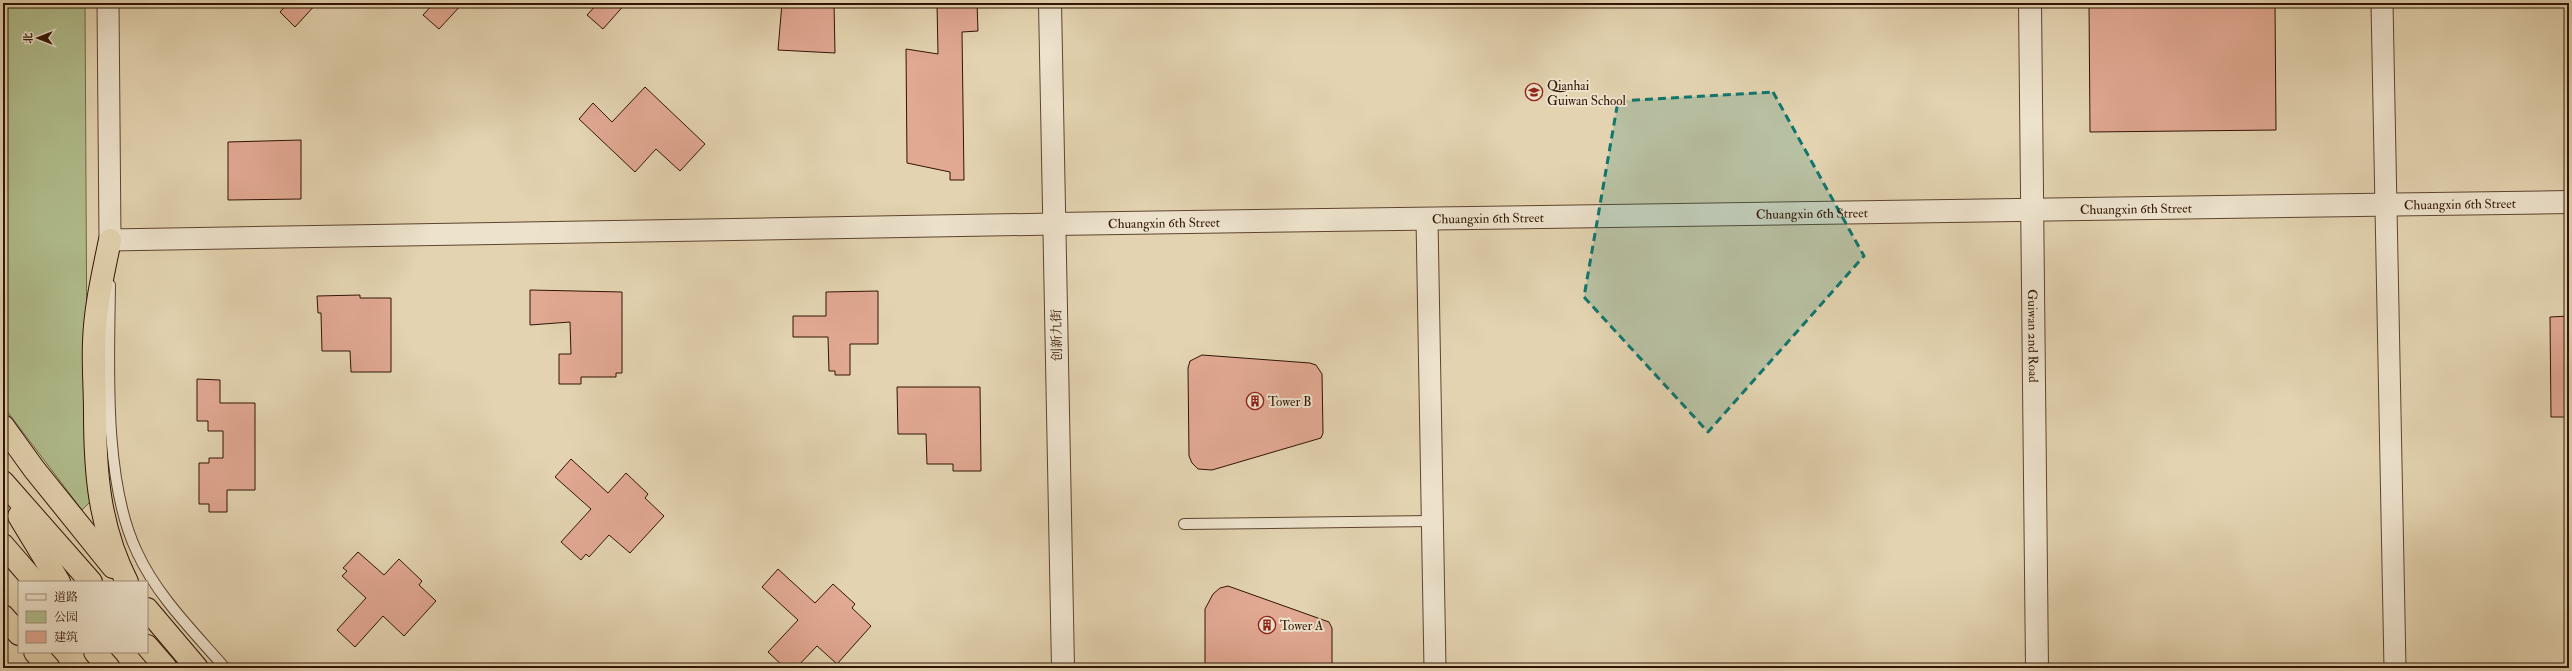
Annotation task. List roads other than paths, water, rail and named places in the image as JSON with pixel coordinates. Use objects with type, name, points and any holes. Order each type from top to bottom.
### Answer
[{"type":"highway","points":[[110,240],[99,293],[94,341],[95,459],[98,497],[105,528],[115,559],[126,581]]},
{"type":"highway","points":[[3,426],[75,521],[125,581]]},
{"type":"highway","points":[[3,482],[90,581]]},
{"type":"highway","points":[[3,490],[58,581]]},
{"type":"highway","points":[[3,546],[34,581]]},
{"type":"highway","points":[[148,610],[197,668]]},
{"type":"highway","points":[[3,616],[18,633]]},
{"type":"highway","points":[[148,647],[166,668]]},
{"type":"highway","points":[[36,653],[49,668]]},
{"type":"highway","points":[[97,653],[110,668]]},
{"type":"highway","points":[[102,653],[110,668]]},
{"type":"street","points":[[108,3],[110,240],[1054,224]]},
{"type":"street","name":"创新九街","points":[[1050,3],[1063,668]]},
{"type":"street","name":"Guiwan 2nd Road","points":[[2030,3],[2037,668]]},
{"type":"street","points":[[2382,3],[2395,668]]},
{"type":"street","name":"Chuangxin 6th Street","points":[[1054,224],[1427,219],[2033,202],[2386,205],[2569,202]]},
{"type":"street","points":[[1427,219],[1435,668]]},
{"type":"lane","points":[[110,240],[110,358],[113,446],[124,520],[137,553],[158,590],[225,668]]},
{"type":"lane","points":[[1184,524],[1432,521]]},
{"type":"place","name":"Qianhai Guiwan School","points":[[1534,92]]},
{"type":"place","name":"Tower B","points":[[1255,401]]},
{"type":"place","name":"Tower A","points":[[1267,625]]}]
